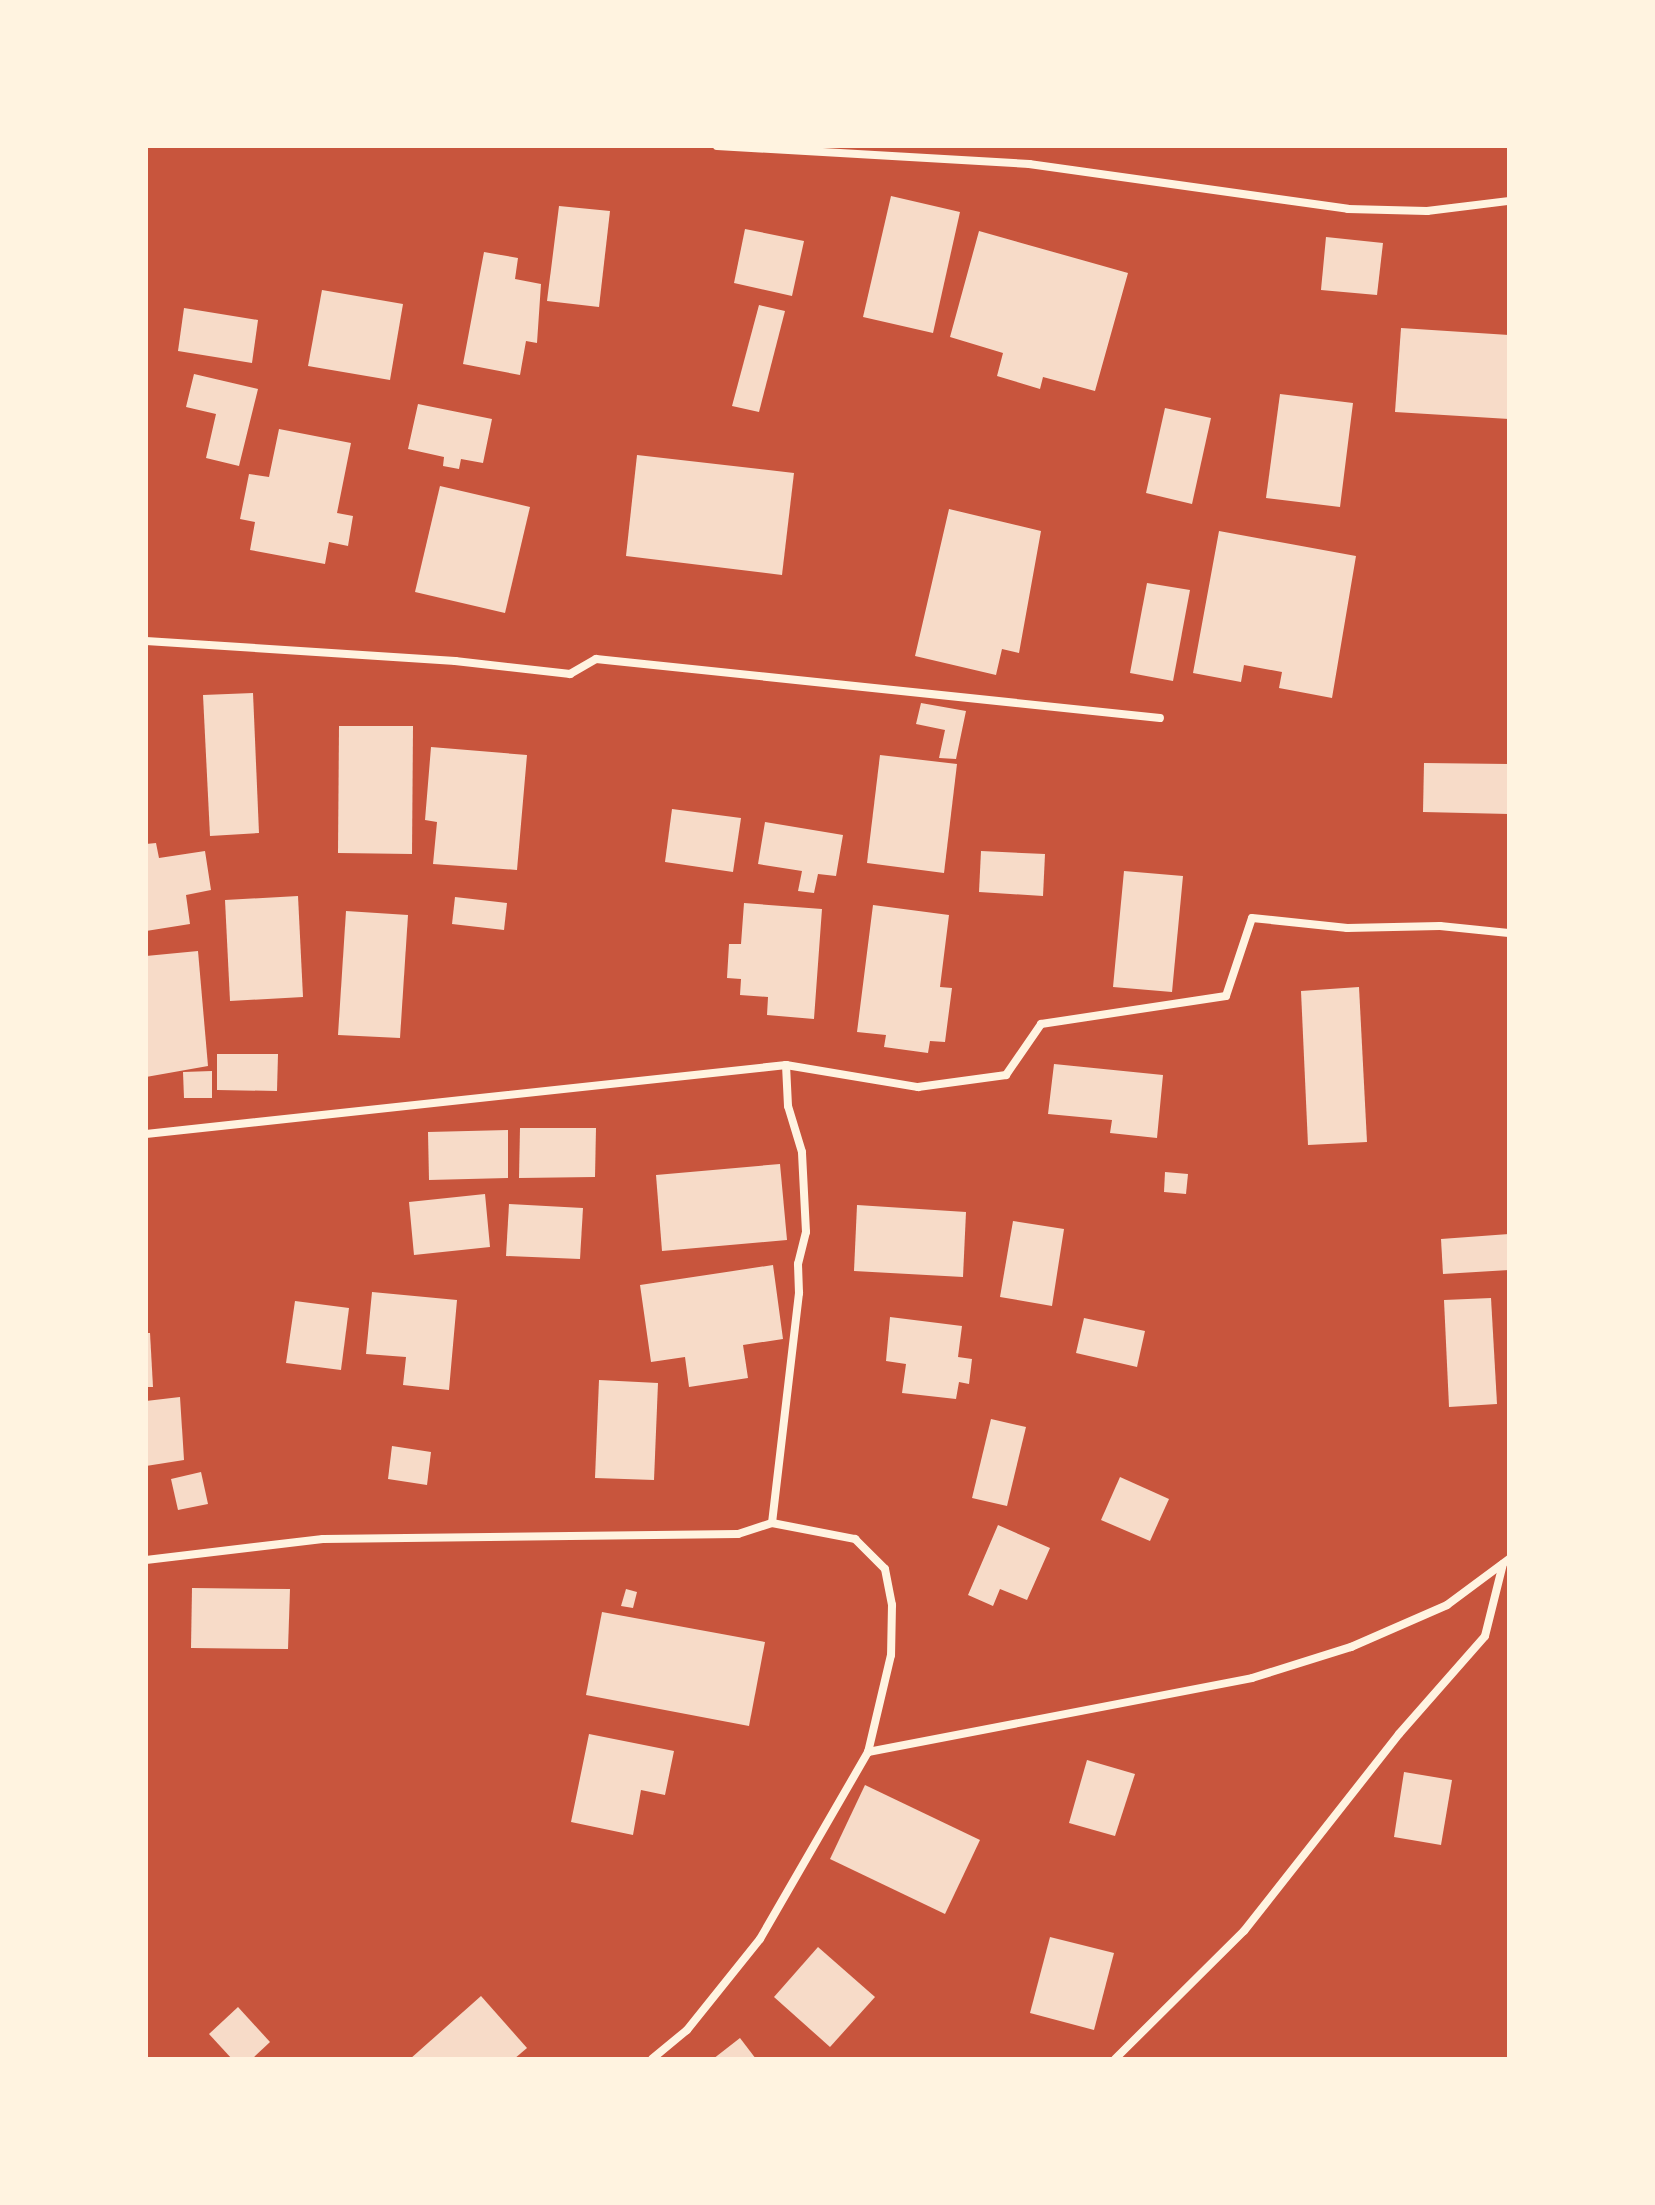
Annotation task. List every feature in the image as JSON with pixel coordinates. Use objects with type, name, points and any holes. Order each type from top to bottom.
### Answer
[{"type":"street","points":[[717,146],[1029,164],[1348,209],[1427,211],[1509,201]]},
{"type":"street","points":[[146,641],[455,661],[570,674],[596,659],[1160,718]]},
{"type":"street","points":[[146,1134],[786,1065],[918,1087],[1006,1075],[1041,1024],[1226,996],[1252,918],[1347,928],[1440,926],[1509,933]]},
{"type":"street","points":[[772,1523],[799,1293],[798,1264],[806,1232],[802,1152],[788,1106],[786,1065]]},
{"type":"street","points":[[146,1560],[323,1539],[738,1534],[772,1523],[855,1539],[885,1569],[892,1605],[891,1655],[868,1752],[760,1939],[687,2030],[652,2059]]},
{"type":"street","points":[[868,1752],[1252,1678],[1351,1647],[1447,1605],[1506,1561]]},
{"type":"street","points":[[1115,2059],[1244,1931],[1399,1734],[1485,1636],[1506,1561]]},
{"type":"building","points":[[891,196],[960,212],[933,333],[863,317]]},
{"type":"building","points":[[559,206],[610,211],[599,307],[547,301]]},
{"type":"building","points":[[745,229],[804,241],[792,296],[734,283]]},
{"type":"building","points":[[979,231],[1128,273],[1095,391],[1043,377],[1040,389],[997,376],[1003,353],[950,337]]},
{"type":"building","points":[[1326,237],[1383,243],[1377,295],[1321,290]]},
{"type":"building","points":[[484,252],[518,258],[515,279],[541,284],[537,343],[526,341],[520,375],[463,364]]},
{"type":"building","points":[[322,290],[403,304],[390,380],[308,366]]},
{"type":"building","points":[[759,305],[785,311],[759,412],[732,406]]},
{"type":"building","points":[[184,308],[258,320],[252,363],[178,351]]},
{"type":"building","points":[[1401,328],[1509,335],[1509,419],[1395,412]]},
{"type":"building","points":[[194,374],[258,389],[239,466],[206,458],[216,414],[186,407]]},
{"type":"building","points":[[1280,394],[1353,403],[1340,507],[1266,498]]},
{"type":"building","points":[[418,404],[492,419],[483,463],[461,459],[459,469],[443,466],[444,457],[408,449]]},
{"type":"building","points":[[1165,408],[1211,418],[1192,504],[1146,493]]},
{"type":"building","points":[[279,429],[351,443],[337,513],[353,516],[348,546],[329,542],[325,564],[250,550],[255,522],[240,519],[249,474],[269,477]]},
{"type":"building","points":[[637,455],[794,473],[782,575],[626,556]]},
{"type":"building","points":[[440,486],[530,507],[505,613],[415,592]]},
{"type":"building","points":[[949,509],[1041,531],[1019,653],[1002,649],[996,675],[915,656]]},
{"type":"building","points":[[1219,531],[1356,556],[1332,698],[1279,688],[1282,672],[1244,665],[1241,682],[1193,673]]},
{"type":"building","points":[[1147,583],[1190,590],[1173,681],[1130,673]]},
{"type":"building","points":[[253,693],[259,833],[210,836],[203,695]]},
{"type":"building","points":[[921,703],[966,711],[956,759],[939,758],[945,730],[916,724]]},
{"type":"building","points":[[339,726],[413,726],[412,854],[338,853]]},
{"type":"building","points":[[431,747],[527,755],[517,870],[433,864],[437,822],[425,820]]},
{"type":"building","points":[[880,755],[957,764],[944,873],[867,863]]},
{"type":"building","points":[[1424,763],[1509,764],[1509,814],[1423,812]]},
{"type":"building","points":[[672,809],[741,818],[733,872],[665,862]]},
{"type":"building","points":[[765,822],[843,835],[836,876],[818,874],[814,893],[798,891],[802,871],[758,864]]},
{"type":"building","points":[[156,843],[159,858],[205,851],[211,890],[186,895],[190,924],[146,931],[146,844]]},
{"type":"building","points":[[981,851],[1045,854],[1043,896],[979,892]]},
{"type":"building","points":[[1124,871],[1183,876],[1172,992],[1113,987]]},
{"type":"building","points":[[298,896],[303,997],[230,1001],[225,900]]},
{"type":"building","points":[[455,897],[507,903],[504,930],[452,924]]},
{"type":"building","points":[[744,903],[822,909],[814,1019],[767,1015],[768,997],[740,995],[741,979],[727,978],[729,944],[741,944]]},
{"type":"building","points":[[873,905],[949,915],[940,987],[952,988],[945,1042],[930,1041],[928,1053],[884,1047],[886,1035],[857,1032]]},
{"type":"building","points":[[346,911],[408,915],[400,1038],[338,1035]]},
{"type":"building","points":[[198,951],[208,1066],[146,1077],[146,956]]},
{"type":"building","points":[[1359,987],[1367,1142],[1308,1145],[1301,991]]},
{"type":"building","points":[[217,1054],[278,1054],[277,1091],[217,1090]]},
{"type":"building","points":[[1054,1064],[1163,1075],[1157,1138],[1110,1133],[1112,1120],[1048,1114]]},
{"type":"building","points":[[212,1071],[212,1098],[184,1098],[183,1072]]},
{"type":"building","points":[[520,1128],[596,1128],[595,1177],[519,1178]]},
{"type":"building","points":[[508,1130],[508,1178],[429,1180],[428,1132]]},
{"type":"building","points":[[780,1164],[787,1240],[662,1251],[656,1175]]},
{"type":"building","points":[[1165,1172],[1188,1174],[1186,1194],[1164,1192]]},
{"type":"building","points":[[485,1194],[490,1247],[414,1255],[409,1202]]},
{"type":"building","points":[[509,1204],[583,1208],[580,1259],[506,1256]]},
{"type":"building","points":[[857,1205],[966,1212],[963,1277],[854,1271]]},
{"type":"building","points":[[1013,1221],[1064,1229],[1052,1306],[1000,1297]]},
{"type":"building","points":[[1509,1234],[1509,1270],[1443,1274],[1441,1239]]},
{"type":"building","points":[[773,1265],[783,1339],[743,1345],[748,1378],[689,1387],[685,1357],[651,1362],[640,1285]]},
{"type":"building","points":[[372,1292],[457,1300],[449,1390],[403,1385],[406,1357],[366,1354]]},
{"type":"building","points":[[1491,1298],[1497,1404],[1449,1407],[1444,1300]]},
{"type":"building","points":[[295,1301],[349,1308],[341,1370],[286,1363]]},
{"type":"building","points":[[890,1317],[962,1326],[958,1357],[972,1359],[969,1384],[959,1382],[956,1399],[902,1393],[906,1364],[886,1361]]},
{"type":"building","points":[[1084,1318],[1145,1331],[1137,1367],[1076,1353]]},
{"type":"building","points":[[146,1333],[150,1333],[153,1387],[146,1387]]},
{"type":"building","points":[[599,1380],[658,1383],[654,1480],[595,1478]]},
{"type":"building","points":[[180,1397],[184,1460],[146,1466],[146,1401]]},
{"type":"building","points":[[991,1419],[1026,1427],[1007,1506],[972,1498]]},
{"type":"building","points":[[392,1446],[431,1452],[427,1485],[388,1479]]},
{"type":"building","points":[[201,1472],[208,1504],[178,1510],[171,1479]]},
{"type":"building","points":[[1120,1477],[1169,1499],[1150,1541],[1101,1520]]},
{"type":"building","points":[[998,1525],[1050,1548],[1027,1600],[1000,1589],[993,1606],[968,1595]]},
{"type":"building","points":[[192,1588],[290,1589],[288,1649],[191,1648]]},
{"type":"building","points":[[626,1589],[637,1592],[633,1608],[621,1606]]},
{"type":"building","points":[[602,1612],[765,1642],[749,1726],[586,1695]]},
{"type":"building","points":[[589,1734],[674,1751],[665,1795],[641,1790],[633,1835],[571,1822]]},
{"type":"building","points":[[1087,1760],[1135,1774],[1115,1836],[1069,1823]]},
{"type":"building","points":[[1404,1772],[1452,1780],[1441,1845],[1394,1837]]},
{"type":"building","points":[[865,1785],[980,1840],[945,1914],[830,1859]]},
{"type":"building","points":[[1050,1937],[1114,1953],[1094,2030],[1030,2013]]},
{"type":"building","points":[[818,1947],[875,1997],[830,2047],[774,1997]]},
{"type":"building","points":[[481,1996],[527,2048],[514,2059],[410,2059]]},
{"type":"building","points":[[238,2007],[270,2042],[252,2059],[232,2059],[209,2034]]},
{"type":"building","points":[[740,2038],[756,2059],[713,2059]]}]
